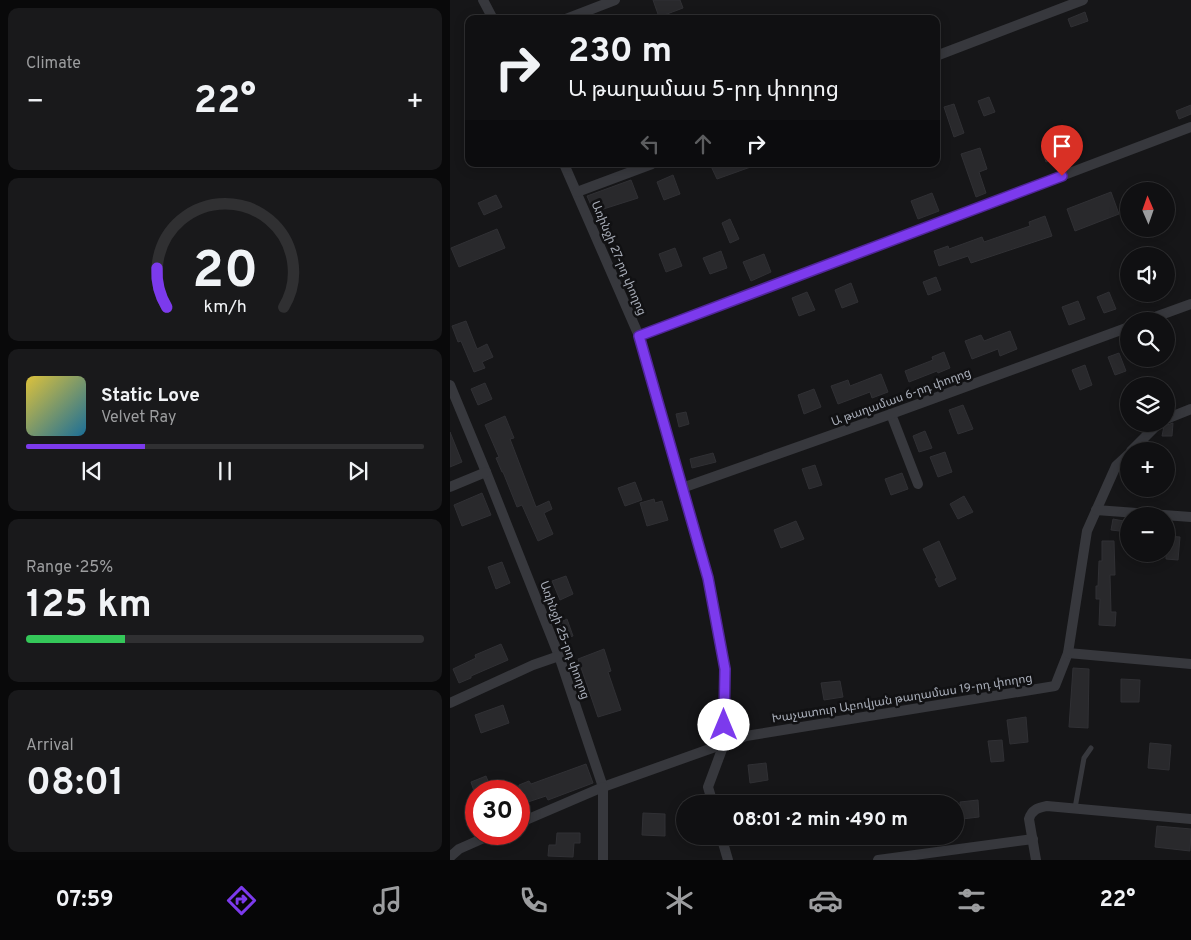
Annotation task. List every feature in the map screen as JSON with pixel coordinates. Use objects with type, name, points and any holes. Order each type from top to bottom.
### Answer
[{"type":"street","points":[[483,0],[491,15]]},
{"type":"street","points":[[576,15],[615,0]]},
{"type":"street","points":[[940,54],[1084,0]]},
{"type":"street","points":[[639,336],[1191,127]]},
{"type":"street","name":"Առինջի 27-րդ փողոց","points":[[565,167],[639,336],[708,578],[725,669],[724,744],[708,787],[710,795]]},
{"type":"street","points":[[577,192],[644,167]]},
{"type":"street","points":[[1169,312],[1191,304]]},
{"type":"street","name":"Ա թաղամաս 6-րդ փողոց","points":[[682,488],[1120,330]]},
{"type":"street","name":"Առինջի 25-րդ փողոց","points":[[450,385],[559,656],[603,787],[603,860]]},
{"type":"street","points":[[1175,415],[1191,409]]},
{"type":"street","points":[[891,414],[918,484]]},
{"type":"street","points":[[1140,442],[1150,432]]},
{"type":"street","points":[[1120,462],[1116,466],[1087,531],[1068,653],[1191,664]]},
{"type":"street","points":[[450,487],[486,472]]},
{"type":"street","points":[[1096,510],[1191,518]]},
{"type":"street","name":"Խաչատուր Աբովյան թաղամաս 19-րդ փողոց","points":[[724,744],[746,736],[1055,686],[1068,653]]},
{"type":"street","points":[[450,703],[533,665],[559,656]]},
{"type":"street","points":[[530,818],[603,787],[724,744]]},
{"type":"street","points":[[1036,860],[1029,819],[1031,812],[1037,808],[1047,806],[1191,819]]},
{"type":"street","points":[[878,860],[1033,839]]},
{"type":"street","points":[[450,857],[459,849],[468,845]]},
{"type":"street","points":[[724,845],[728,860]]},
{"type":"lane","points":[[1075,809],[1084,758],[1091,748]]},
{"type":"building","points":[[653,0],[680,0],[683,8],[664,15],[658,15]]},
{"type":"building","points":[[1085,12],[1088,21],[1071,27],[1068,19]]},
{"type":"building","points":[[989,97],[995,112],[984,116],[978,101]]},
{"type":"building","points":[[954,104],[964,133],[954,137],[944,107]]},
{"type":"building","points":[[1191,105],[1191,114],[1179,119],[1176,111]]},
{"type":"building","points":[[1059,146],[1063,155],[1046,162],[1043,153]]},
{"type":"building","points":[[980,148],[987,169],[979,172],[986,193],[976,197],[961,154]]},
{"type":"building","points":[[711,167],[751,167],[717,179]]},
{"type":"building","points":[[673,175],[680,194],[664,200],[657,182]]},
{"type":"building","points":[[631,180],[638,198],[594,212],[587,196]]},
{"type":"building","points":[[1111,192],[1119,214],[1075,231],[1067,209]]},
{"type":"building","points":[[932,193],[939,211],[918,219],[911,201]]},
{"type":"building","points":[[496,195],[502,207],[484,215],[478,203]]},
{"type":"building","points":[[1045,216],[1052,236],[971,263],[968,256],[939,266],[934,251],[948,246],[949,249],[982,237],[984,242],[1030,226],[1029,222]]},
{"type":"building","points":[[730,219],[739,239],[730,243],[722,223]]},
{"type":"building","points":[[497,229],[505,248],[459,267],[451,248]]},
{"type":"building","points":[[675,248],[682,266],[666,272],[659,254]]},
{"type":"building","points":[[721,251],[727,268],[710,274],[703,258]]},
{"type":"building","points":[[764,254],[771,272],[751,281],[743,262]]},
{"type":"building","points":[[936,277],[941,290],[928,295],[923,282]]},
{"type":"building","points":[[851,283],[858,302],[842,308],[835,290]]},
{"type":"building","points":[[807,292],[815,310],[799,316],[792,298]]},
{"type":"building","points":[[1109,292],[1116,309],[1104,313],[1097,297]]},
{"type":"building","points":[[1078,301],[1085,319],[1069,325],[1062,307]]},
{"type":"building","points":[[466,321],[477,349],[487,344],[493,357],[482,362],[485,368],[474,372],[461,341],[458,342],[452,326]]},
{"type":"building","points":[[1010,331],[1017,349],[1000,356],[998,349],[972,359],[965,341],[981,335],[984,341]]},
{"type":"building","points":[[944,352],[950,368],[909,382],[905,371],[933,360],[932,357]]},
{"type":"building","points":[[1119,353],[1120,367],[1124,367],[1126,371],[1115,375],[1108,357]]},
{"type":"building","points":[[1085,365],[1092,385],[1080,390],[1072,370]]},
{"type":"building","points":[[881,374],[888,392],[872,398],[870,392],[838,404],[831,386],[848,380],[850,386]]},
{"type":"building","points":[[485,383],[492,399],[478,405],[471,389]]},
{"type":"building","points":[[814,389],[821,407],[804,414],[798,395]]},
{"type":"building","points":[[963,405],[973,429],[958,434],[949,410]]},
{"type":"building","points":[[686,412],[689,424],[679,427],[676,414]]},
{"type":"building","points":[[505,416],[514,438],[510,439],[536,507],[549,501],[552,509],[544,513],[553,534],[538,541],[522,505],[517,507],[496,458],[499,457],[485,425]]},
{"type":"building","points":[[925,431],[932,448],[919,452],[913,436]]},
{"type":"building","points":[[450,432],[462,462],[450,467]]},
{"type":"building","points":[[1163,432],[1172,432],[1172,436],[1162,436]]},
{"type":"building","points":[[945,452],[952,472],[938,477],[930,457]]},
{"type":"building","points":[[713,453],[716,462],[692,468],[690,459]]},
{"type":"building","points":[[815,465],[822,485],[809,489],[802,469]]},
{"type":"building","points":[[902,473],[908,489],[891,495],[885,479]]},
{"type":"building","points":[[635,482],[642,500],[625,506],[618,488]]},
{"type":"building","points":[[482,493],[491,515],[462,526],[454,505]]},
{"type":"building","points":[[964,496],[973,512],[958,519],[950,504]]},
{"type":"building","points":[[654,499],[655,503],[662,501],[668,520],[647,526],[640,503]]},
{"type":"building","points":[[1113,519],[1120,520],[1120,531],[1111,530]]},
{"type":"building","points":[[796,521],[804,539],[781,548],[774,530]]},
{"type":"building","points":[[1175,537],[1180,537],[1178,560],[1175,560]]},
{"type":"building","points":[[939,541],[956,579],[939,587],[935,579],[937,578],[923,549]]},
{"type":"building","points":[[1102,541],[1114,541],[1115,575],[1110,575],[1111,612],[1116,612],[1115,626],[1099,625],[1100,599],[1096,599],[1096,586],[1098,586],[1099,561],[1102,561]]},
{"type":"building","points":[[502,562],[510,583],[496,589],[488,567]]},
{"type":"building","points":[[566,576],[573,594],[560,600],[552,581]]},
{"type":"building","points":[[567,619],[573,636],[565,639],[559,623]]},
{"type":"building","points":[[501,644],[508,660],[459,683],[453,669],[476,658],[475,655]]},
{"type":"building","points":[[604,649],[611,671],[608,672],[621,710],[598,717],[578,659]]},
{"type":"building","points":[[1073,668],[1089,669],[1088,728],[1069,727]]},
{"type":"building","points":[[1121,679],[1140,680],[1139,702],[1121,702]]},
{"type":"building","points":[[840,681],[843,697],[824,700],[821,683]]},
{"type":"building","points":[[503,705],[509,723],[481,733],[475,715]]},
{"type":"building","points":[[1026,717],[1028,742],[1010,744],[1007,720]]},
{"type":"building","points":[[1002,740],[1004,761],[991,762],[988,741]]},
{"type":"building","points":[[1150,743],[1171,745],[1169,770],[1148,768]]},
{"type":"building","points":[[766,763],[768,780],[750,783],[748,765]]},
{"type":"building","points":[[586,764],[593,783],[548,800],[546,796],[530,801],[530,782],[531,784]]},
{"type":"building","points":[[486,776],[488,780],[476,780]]},
{"type":"building","points":[[978,800],[979,817],[964,819],[964,802]]},
{"type":"building","points":[[643,813],[665,814],[665,836],[642,835]]},
{"type":"building","points":[[1157,826],[1191,829],[1190,851],[1155,847]]},
{"type":"building","points":[[557,833],[580,833],[580,843],[574,843],[573,857],[548,856],[549,845],[556,845]]},
{"type":"route","points":[[724,725],[725,669],[708,578],[639,336],[1062,176]]}]
